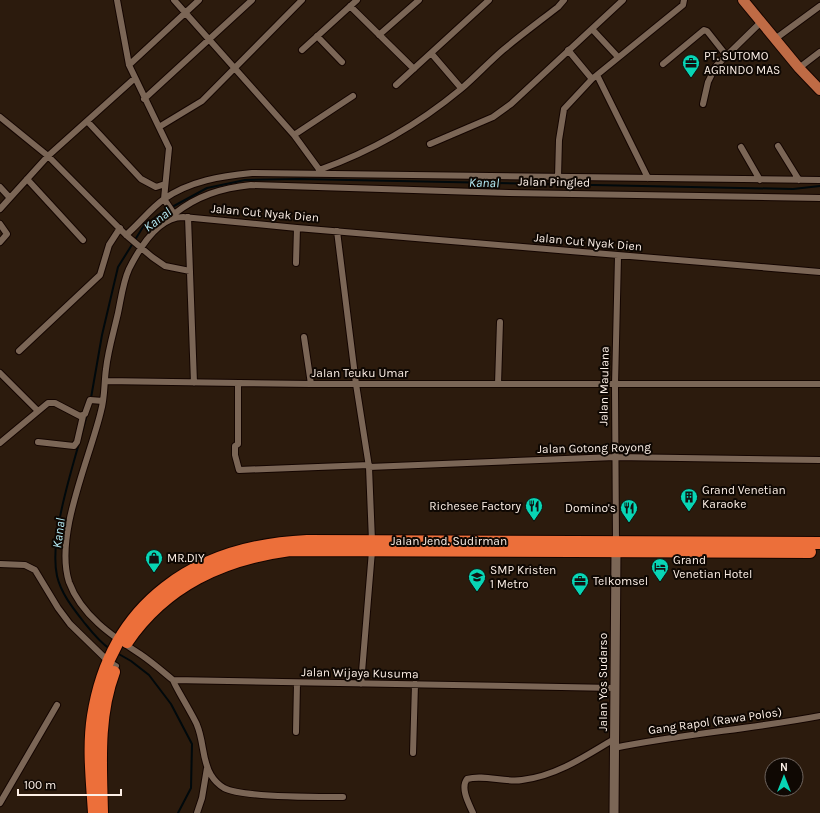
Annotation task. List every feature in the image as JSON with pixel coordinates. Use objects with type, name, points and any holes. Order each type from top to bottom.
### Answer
[{"type":"highway","name":"Jalan Jend. Sudirman","points":[[722,547],[820,543]]},
{"type":"highway","name":"Jalan Jend. Sudirman","points":[[117,653],[143,621],[165,600],[206,573],[222,566],[261,554],[290,550],[372,546],[722,547],[820,552]]},
{"type":"highway","points":[[94,813],[91,760],[92,725],[96,703],[117,653]]},
{"type":"highway","points":[[102,813],[100,759],[102,723],[117,653]]},
{"type":"main road","points":[[743,0],[775,40],[820,90]]},
{"type":"street","points":[[117,0],[129,65],[168,148],[165,200],[174,214],[140,247],[127,275],[106,369],[102,401],[74,501],[66,558],[69,581],[77,599],[117,653]]},
{"type":"street","points":[[174,0],[294,135],[321,172]]},
{"type":"street","points":[[129,65],[199,0]]},
{"type":"street","points":[[144,99],[252,0]]},
{"type":"street","points":[[159,127],[202,101],[302,0]]},
{"type":"street","points":[[302,50],[357,0]]},
{"type":"street","points":[[379,35],[419,0]]},
{"type":"street","points":[[396,85],[489,0]]},
{"type":"street","points":[[321,172],[414,123],[461,88],[505,49],[558,7],[564,0]]},
{"type":"street","points":[[430,144],[500,112],[530,87],[623,0]]},
{"type":"street","points":[[558,177],[562,115],[564,110],[595,77],[683,5],[684,0]]},
{"type":"street","points":[[350,6],[414,69]]},
{"type":"street","points":[[775,40],[820,6]]},
{"type":"street","points":[[703,104],[716,66],[761,22]]},
{"type":"street","points":[[592,29],[618,57]]},
{"type":"street","points":[[663,64],[704,30],[707,31],[726,55]]},
{"type":"street","points":[[317,36],[342,62]]},
{"type":"street","points":[[568,50],[595,77],[648,178]]},
{"type":"street","points":[[799,68],[820,52]]},
{"type":"street","points":[[431,53],[461,88]]},
{"type":"street","points":[[0,209],[48,156],[135,78]]},
{"type":"street","points":[[294,135],[353,96]]},
{"type":"street","points":[[0,117],[48,156],[128,237],[140,247],[160,263],[172,268],[190,271]]},
{"type":"street","points":[[87,121],[141,180],[156,188],[165,184]]},
{"type":"street","points":[[778,146],[799,180]]},
{"type":"street","points":[[741,147],[760,180]]},
{"type":"street","points":[[128,237],[165,200],[194,183],[232,175],[252,173],[321,172],[558,177],[820,180]]},
{"type":"street","points":[[28,179],[83,240]]},
{"type":"street","name":"Jalan Pingled","points":[[174,214],[186,205],[210,193],[251,185],[509,193],[820,198]]},
{"type":"street","points":[[0,187],[10,198]]},
{"type":"street","name":"Jalan Cut Nyak Dien","points":[[174,214],[188,217],[297,228],[820,272]]},
{"type":"street","points":[[188,217],[194,383]]},
{"type":"street","points":[[0,224],[7,234],[0,242]]},
{"type":"street","points":[[18,351],[100,275],[109,245],[120,228]]},
{"type":"street","points":[[296,263],[297,228]]},
{"type":"street","points":[[337,231],[356,384],[369,466],[372,546],[361,684]]},
{"type":"street","name":"Jalan Maulana","points":[[616,546],[615,385],[618,256]]},
{"type":"street","points":[[498,384],[500,322]]},
{"type":"street","points":[[304,337],[311,384]]},
{"type":"street","points":[[0,373],[38,411]]},
{"type":"street","name":"Jalan Teuku Umar","points":[[105,381],[238,384],[820,384]]},
{"type":"street","name":"Jalan Gotong Royong","points":[[238,384],[238,444],[235,446],[235,455],[239,470],[615,457],[820,460]]},
{"type":"street","points":[[38,442],[74,446],[83,416],[90,400],[102,401]]},
{"type":"street","points":[[0,443],[48,403],[52,402],[83,416]]},
{"type":"street","name":"Jalan Yos Sudarso","points":[[614,813],[616,546]]},
{"type":"street","points":[[0,564],[25,565],[35,570],[58,608],[70,624],[117,653],[144,657],[173,680],[187,704],[199,730],[207,767],[217,783],[224,788],[235,792],[343,797]]},
{"type":"street","name":"Jalan Wijaya Kusuma","points":[[173,680],[615,688]]},
{"type":"street","points":[[296,732],[297,683]]},
{"type":"street","points":[[413,752],[415,684]]},
{"type":"street","points":[[0,803],[57,704]]},
{"type":"street","name":"Gang Rapol (Rawa Polos)","points":[[614,748],[644,742],[730,731],[820,716]]},
{"type":"street","points":[[473,813],[464,785],[467,779],[522,781],[534,778],[556,771],[576,762],[614,739]]},
{"type":"street","points":[[197,813],[202,798],[207,767]]},
{"type":"waterway","name":"Kanal","points":[[91,398],[102,335],[118,267],[143,227],[161,213],[207,188],[245,180],[299,179],[793,189],[820,186]]},
{"type":"waterway","name":"Kanal","points":[[87,414],[65,495],[56,539],[55,559],[57,576],[67,600],[92,632],[110,649]]},
{"type":"waterway","name":"Kanal","points":[[117,653],[131,661],[149,675],[171,704],[192,744],[191,788],[178,813]]},
{"type":"place","name":"PT. SUTOMO AGRINDO MAS","points":[[691,78]]},
{"type":"place","name":"Grand Venetian Karaoke","points":[[689,512]]},
{"type":"place","name":"Richesee Factory","points":[[534,521]]},
{"type":"place","name":"Domino's","points":[[629,523]]},
{"type":"place","name":"MR.DIY","points":[[154,573]]},
{"type":"place","name":"Grand Venetian Hotel","points":[[660,582]]},
{"type":"place","name":"SMP Kristen 1 Metro","points":[[477,592]]},
{"type":"place","name":"Telkomsel","points":[[580,596]]}]
